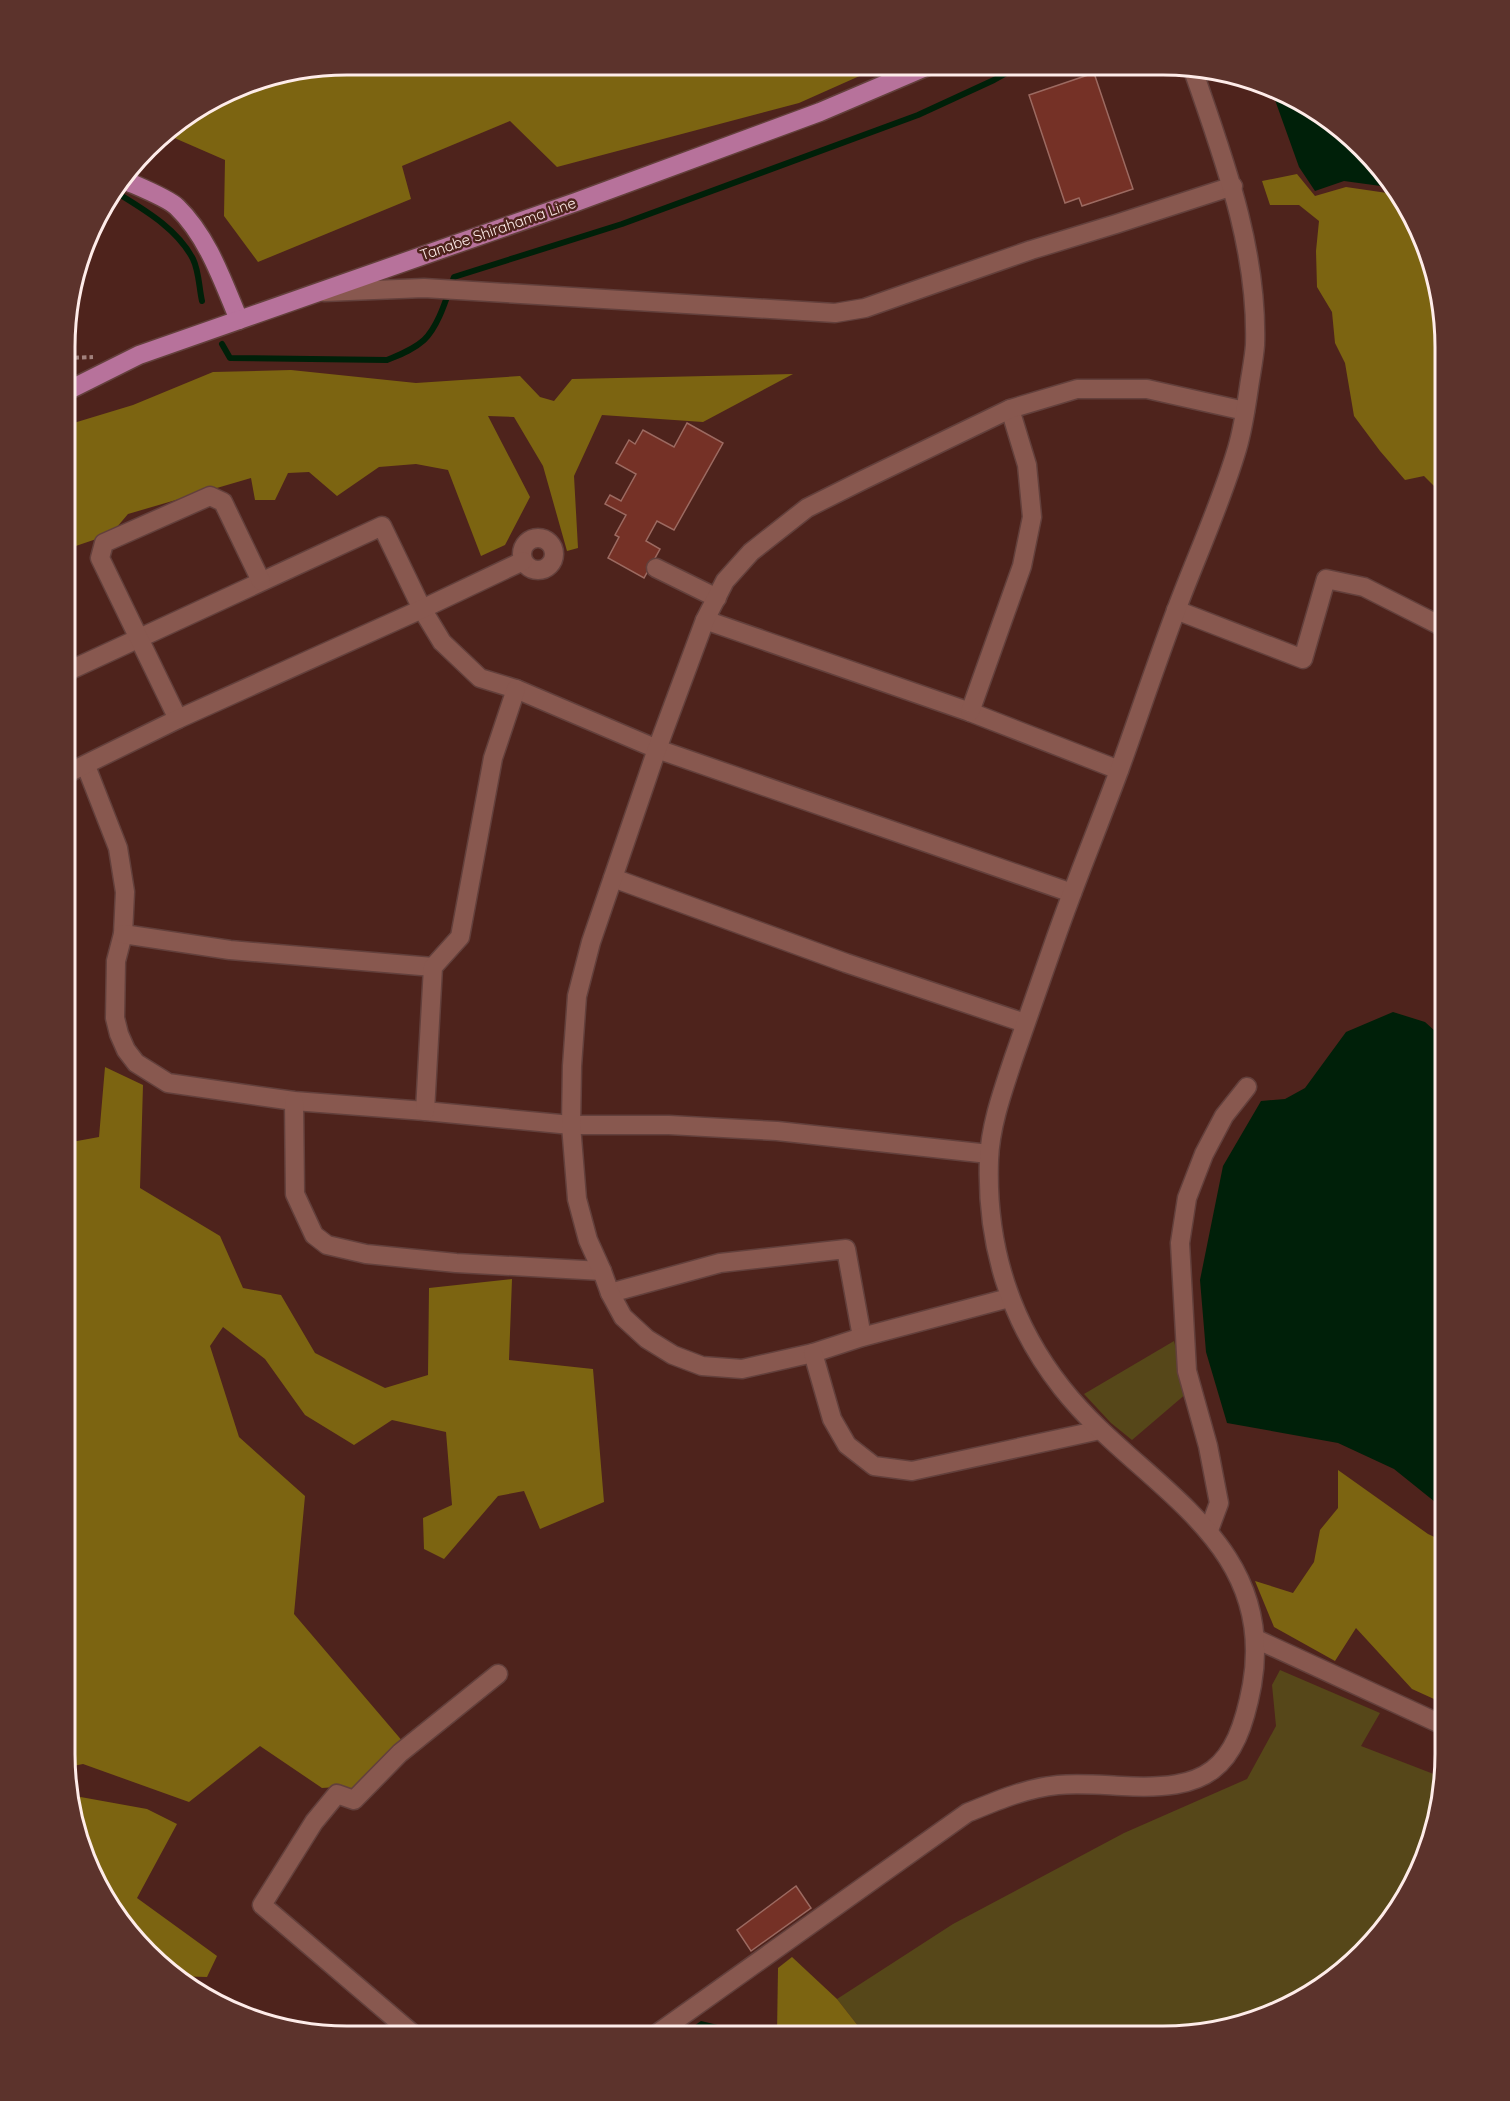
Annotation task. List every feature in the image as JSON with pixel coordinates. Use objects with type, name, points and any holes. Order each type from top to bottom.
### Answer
[{"type":"main road","name":"Tanabe Shirahama Line","points":[[75,387],[139,355],[576,202],[820,112],[907,75]]},
{"type":"main road","points":[[130,183],[176,206],[197,233],[212,258],[239,320]]},
{"type":"street","points":[[668,2026],[967,1813],[1008,1796],[1057,1785],[1147,1788],[1177,1786],[1203,1777],[1222,1763],[1240,1732],[1252,1684],[1256,1639],[1247,1593],[1238,1573],[1209,1530],[1100,1430],[1062,1387],[1036,1348],[1009,1298],[997,1252],[989,1199],[989,1154],[1002,1094],[1025,1023],[1238,447],[1245,411],[1255,348],[1253,291],[1233,186],[1195,77]]},
{"type":"street","points":[[319,292],[424,288],[835,313],[865,308],[1031,250],[1233,186]]},
{"type":"street","points":[[1009,1298],[862,1337],[813,1353],[742,1369],[702,1366],[673,1355],[647,1339],[623,1317],[610,1293],[603,1271],[588,1240],[577,1198],[571,1125],[572,1066],[577,996],[591,942],[657,749],[705,620],[725,581],[751,552],[807,508],[1010,409],[1077,389],[1147,389],[1245,411]]},
{"type":"street","points":[[970,712],[1022,566],[1032,517],[1027,465],[1010,409]]},
{"type":"street","points":[[178,719],[100,558],[104,543],[210,495],[223,502],[261,581]]},
{"type":"street","points":[[75,668],[382,526],[422,609],[441,642],[480,678],[516,689],[657,749],[1072,893]]},
{"type":"street","points":[[75,770],[178,719],[523,561]]},
{"type":"street","points":[[656,568],[717,598]]},
{"type":"street","points":[[1176,610],[1303,658],[1326,579],[1365,587],[1435,623]]},
{"type":"street","points":[[705,620],[970,712],[1119,770]]},
{"type":"street","points":[[425,1110],[433,967],[460,937],[493,758],[516,689]]},
{"type":"street","points":[[86,766],[118,848],[125,892],[123,934],[116,961],[115,1018],[119,1034],[126,1050],[136,1062],[168,1083],[294,1101],[425,1110],[571,1125],[669,1125],[777,1131],[989,1154]]},
{"type":"street","points":[[613,878],[846,963],[1025,1023]]},
{"type":"street","points":[[123,934],[230,950],[433,967]]},
{"type":"street","points":[[1209,1530],[1219,1503],[1208,1446],[1187,1371],[1180,1243],[1187,1198],[1204,1154],[1224,1116],[1247,1087]]},
{"type":"street","points":[[294,1101],[295,1194],[314,1235],[327,1245],[366,1254],[434,1261],[603,1271]]},
{"type":"street","points":[[610,1293],[720,1263],[846,1249],[862,1337]]},
{"type":"street","points":[[813,1353],[832,1419],[847,1445],[874,1466],[912,1471],[1100,1430]]},
{"type":"street","points":[[1256,1639],[1435,1721]]},
{"type":"street","points":[[404,2026],[262,1905],[315,1822],[337,1794],[354,1800],[400,1753],[498,1674]]},
{"type":"shaded area","points":[[347,75],[862,75],[799,103],[557,167],[510,121],[402,166],[411,199],[258,262],[224,216],[225,160],[173,137],[211,111],[227,103],[260,89],[311,77]]},
{"type":"shaded area","points":[[1275,99],[1299,111],[1329,131],[1368,168],[1382,186],[1344,181],[1315,191],[1299,167]]},
{"type":"shaded area","points":[[1297,174],[1315,196],[1346,187],[1387,193],[1399,211],[1421,260],[1433,311],[1435,487],[1424,476],[1405,480],[1354,416],[1345,363],[1335,343],[1332,312],[1317,287],[1316,251],[1319,221],[1299,205],[1270,205],[1262,181]]},
{"type":"shaded area","points":[[291,370],[416,383],[520,376],[540,397],[554,401],[572,379],[793,374],[703,422],[602,415],[574,476],[578,548],[567,551],[543,466],[514,417],[488,416],[530,497],[505,545],[481,556],[448,470],[416,464],[379,467],[337,496],[309,472],[288,473],[275,500],[255,500],[251,478],[128,514],[111,534],[75,546],[75,423],[133,405],[213,372]]},
{"type":"shaded area","points":[[1393,1012],[1425,1022],[1435,1031],[1435,1502],[1394,1469],[1338,1443],[1227,1423],[1206,1352],[1200,1280],[1223,1166],[1261,1101],[1285,1099],[1305,1088],[1346,1032]]},
{"type":"shaded area","points":[[105,1067],[143,1085],[140,1188],[220,1236],[243,1288],[281,1295],[315,1353],[385,1388],[428,1375],[429,1288],[512,1279],[509,1360],[593,1369],[604,1502],[540,1529],[524,1491],[498,1496],[444,1559],[424,1549],[423,1518],[452,1505],[446,1432],[392,1420],[354,1445],[305,1415],[265,1359],[223,1327],[210,1346],[239,1437],[305,1496],[294,1614],[404,1743],[352,1796],[337,1787],[322,1788],[260,1746],[189,1802],[83,1764],[76,1765],[75,1141],[99,1137]]},
{"type":"shaded area","points":[[1174,1341],[1187,1393],[1132,1440],[1111,1423],[1084,1394]]},
{"type":"shaded area","points":[[1338,1470],[1435,1537],[1435,1699],[1412,1689],[1356,1628],[1335,1661],[1274,1627],[1255,1581],[1293,1593],[1314,1562],[1320,1530],[1338,1508]]},
{"type":"shaded area","points":[[1280,1670],[1380,1713],[1361,1746],[1434,1774],[1430,1807],[1421,1841],[1399,1890],[1368,1933],[1329,1970],[1299,1990],[1267,2005],[1233,2017],[1199,2024],[858,2026],[837,1999],[953,1924],[1124,1833],[1247,1779],[1276,1726],[1272,1685]]},
{"type":"shaded area","points":[[78,1797],[147,1809],[177,1824],[137,1898],[217,1956],[207,1977],[191,1977],[181,1970],[131,1920],[111,1890],[96,1858],[84,1824]]},
{"type":"shaded area","points":[[792,1957],[837,1999],[858,2026],[777,2026],[778,1968]]},
{"type":"shaded area","points":[[701,2021],[722,2026],[694,2026]]},
{"type":"building","points":[[1088,75],[1095,75],[1133,189],[1082,206],[1079,198],[1065,203],[1029,95]]},
{"type":"building","points":[[687,423],[723,443],[674,530],[657,521],[646,541],[660,549],[644,578],[608,558],[619,537],[615,535],[626,515],[605,504],[610,495],[621,501],[636,474],[616,463],[629,440],[635,444],[643,430],[674,447]]},
{"type":"building","points":[[796,1886],[811,1908],[751,1951],[737,1930]]},
{"type":"waterway","points":[[222,344],[230,358],[387,360],[415,347],[429,334],[442,310],[454,277],[622,224],[918,115],[1003,75]]},
{"type":"waterway","points":[[121,196],[158,220],[186,248],[197,269],[202,301]]}]
